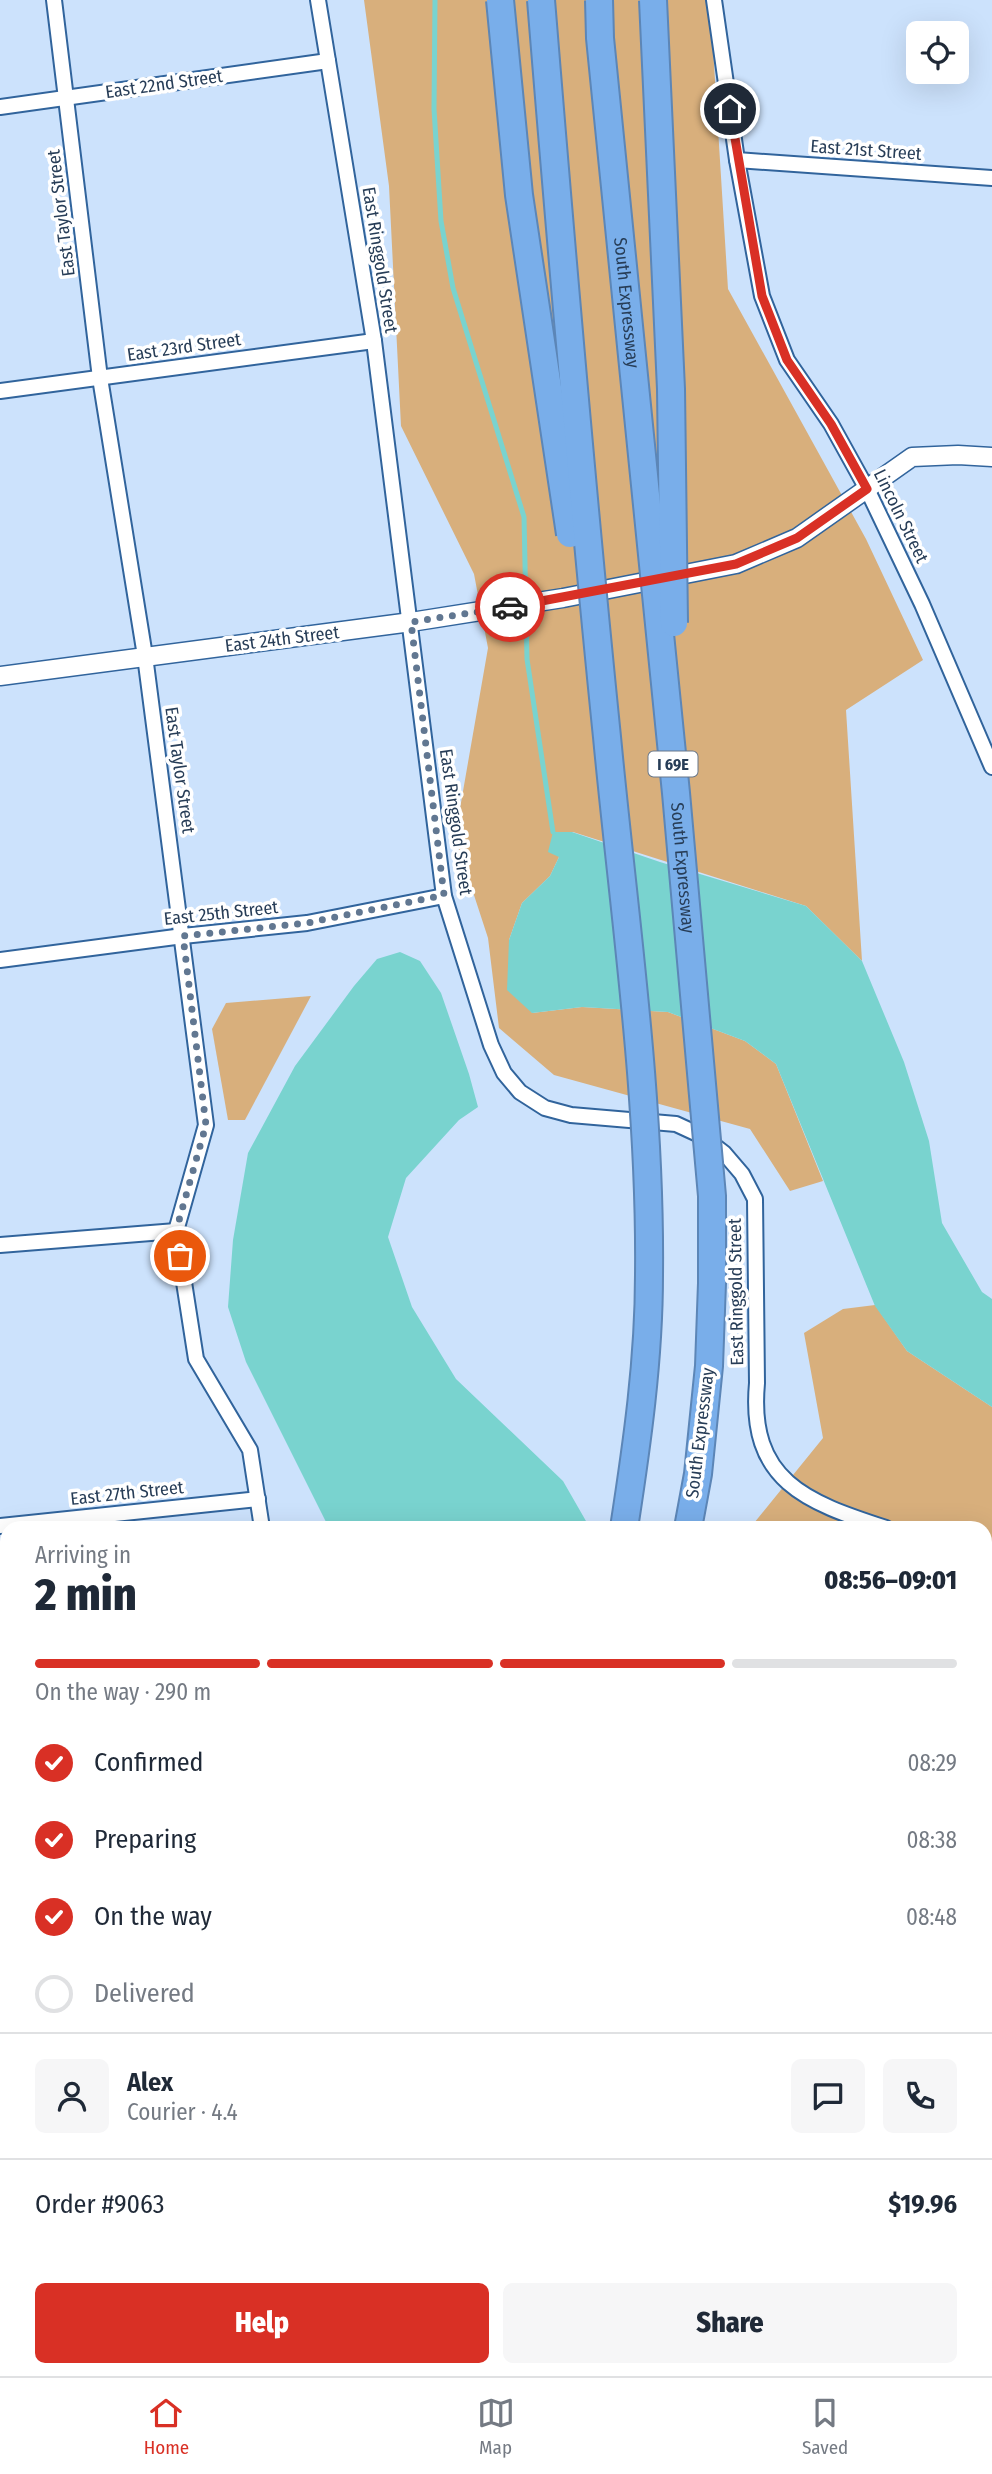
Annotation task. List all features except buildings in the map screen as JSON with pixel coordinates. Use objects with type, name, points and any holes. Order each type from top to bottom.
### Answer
[{"type":"highway","points":[[500,0],[519,195],[619,861]]},
{"type":"highway","points":[[541,0],[574,410],[645,1135],[649,1277],[639,1437],[625,1521]]},
{"type":"highway","name":"South Expressway","points":[[599,0],[600,38],[676,793],[712,1196],[709,1366],[698,1474],[689,1521]]},
{"type":"highway","points":[[653,0],[671,389],[676,793]]},
{"type":"street","name":"East Taylor Street","points":[[54,0],[100,378],[145,656],[206,1125],[176,1231],[196,1359],[250,1450],[261,1521]]},
{"type":"street","name":"East Ringgold Street","points":[[318,0],[374,341],[444,895],[491,1045],[504,1073],[520,1092],[545,1108],[571,1115],[676,1124],[702,1136],[724,1153],[742,1174],[755,1199],[757,1383],[754,1407],[766,1454],[780,1474],[797,1491],[832,1511],[864,1521]]},
{"type":"street","name":"Lincoln Street","points":[[714,0],[737,160],[762,296],[787,360],[831,424],[867,489],[922,604],[992,767]]},
{"type":"street","name":"East 22nd Street","points":[[0,107],[328,61]]},
{"type":"street","name":"East 21st Street","points":[[737,160],[992,178]]},
{"type":"street","name":"East 23rd Street","points":[[0,391],[374,341]]},
{"type":"street","points":[[867,489],[912,457],[992,457]]},
{"type":"street","name":"East 24th Street","points":[[0,676],[478,612],[736,564],[797,538],[867,489]]},
{"type":"street","name":"East 25th Street","points":[[0,960],[307,923],[444,895]]},
{"type":"street","points":[[0,1245],[176,1231]]},
{"type":"street","name":"East 27th Street","points":[[48,1521],[258,1499]]},
{"type":"shaded area","points":[[364,0],[710,0],[728,289],[866,539],[923,660],[846,710],[862,961],[806,906],[573,832],[554,832],[559,857],[550,876],[522,903],[509,940],[532,1013],[582,1007],[668,1012],[745,1041],[776,1064],[823,1181],[790,1191],[750,1129],[554,1075],[499,1028],[488,938],[455,837],[488,648],[474,574],[401,426],[389,186]]},
{"type":"shaded area","points":[[553,832],[572,832],[806,906],[862,961],[904,1062],[929,1141],[942,1223],[982,1292],[992,1299],[992,1407],[907,1351],[875,1306],[776,1064],[745,1041],[668,1012],[582,1007],[532,1013],[507,990],[509,940],[522,903],[550,876],[559,857],[548,852]]},
{"type":"shaded area","points":[[400,952],[420,961],[441,993],[478,1107],[459,1120],[406,1178],[388,1237],[412,1307],[456,1379],[563,1481],[586,1521],[326,1521],[246,1362],[228,1307],[233,1240],[248,1153],[295,1066],[377,959]]},
{"type":"shaded area","points":[[311,996],[245,1120],[228,1120],[212,1029],[226,1003]]},
{"type":"shaded area","points":[[875,1305],[907,1351],[992,1407],[992,1521],[756,1521],[823,1438],[804,1333],[843,1309]]},
{"type":"waterway","points":[[435,0],[434,109],[441,221],[453,288],[524,517],[527,659],[553,832]]},
{"type":"way so far","points":[[180,1256],[176,1231],[206,1125],[183,936],[307,923],[444,895],[411,622],[510,607]]},
{"type":"route","points":[[510,607],[736,564],[797,538],[867,489],[831,424],[787,360],[762,296],[730,109]]}]
